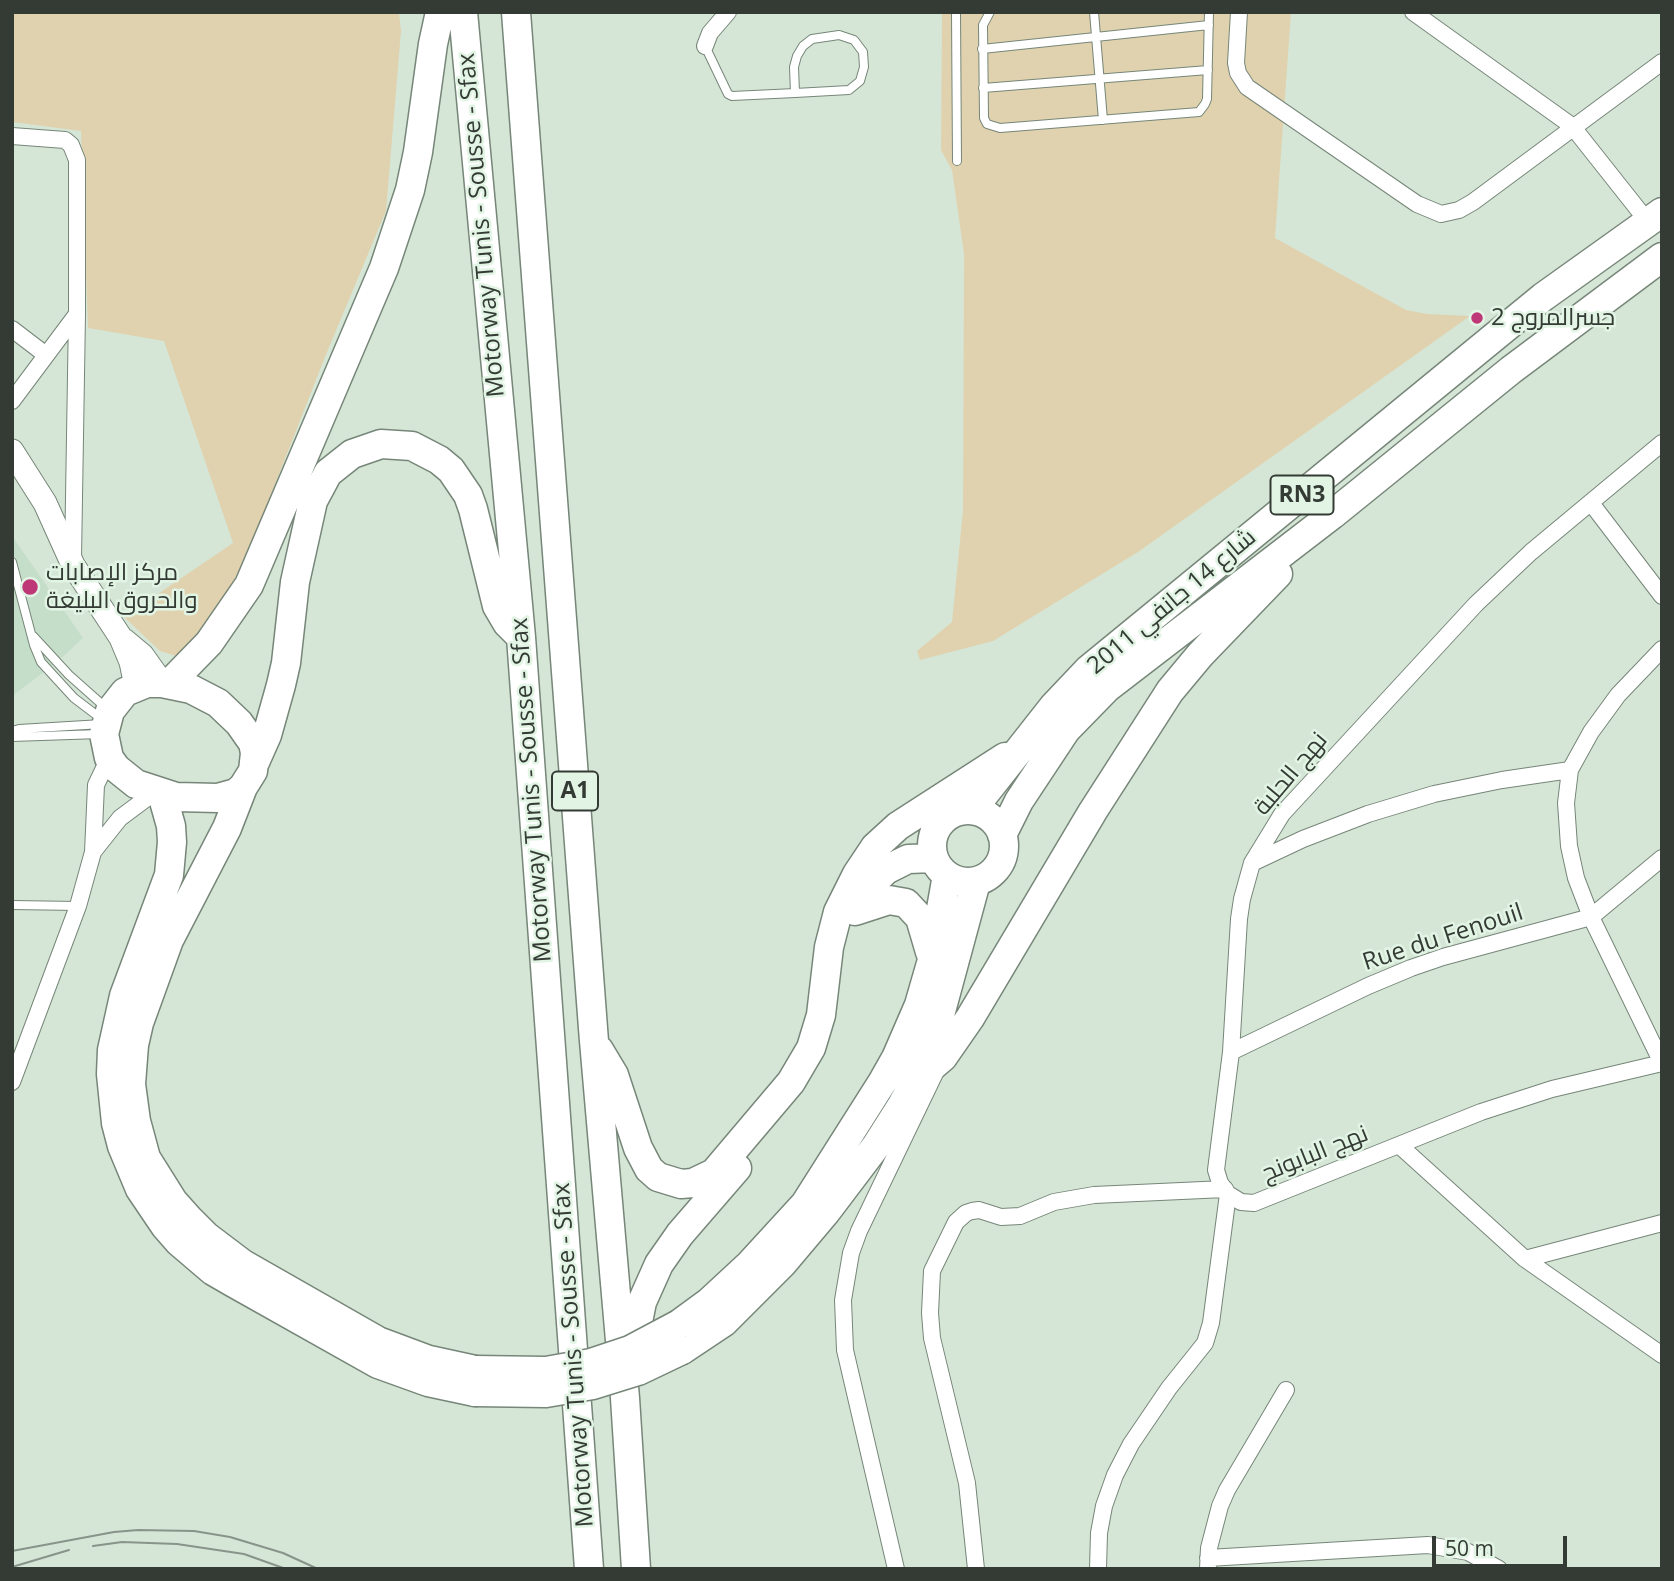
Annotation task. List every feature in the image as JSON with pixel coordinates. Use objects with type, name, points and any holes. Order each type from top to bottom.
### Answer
[{"type":"highway","points":[[156,685],[209,643],[249,585],[384,268],[402,216],[418,152],[440,12]]},
{"type":"highway","name":"Motorway Tunis - Sousse - Sfax","points":[[463,12],[521,637],[589,1569]]},
{"type":"highway","name":"Motorway Tunis - Sousse - Sfax","points":[[516,12],[594,1041],[625,1398],[636,1569]]},
{"type":"highway","name":"شارع 14 جانفي 2011","points":[[681,1337],[709,1302],[783,1230],[817,1187],[896,1058],[919,1004],[932,960],[940,867],[933,838],[943,820],[962,811],[972,810],[1072,687],[1109,652],[1542,297],[1655,217]]},
{"type":"highway","name":"شارع 14 جانفي 2011","points":[[976,881],[987,877],[996,869],[1002,859],[1002,835],[1025,790],[1066,730],[1088,705],[1127,671],[1332,515],[1511,370],[1662,257]]},
{"type":"highway","points":[[521,637],[507,623],[497,606],[473,509],[464,488],[451,470],[439,460],[412,446],[381,444],[352,454],[328,473],[313,500],[295,582],[284,674],[270,725],[227,828],[169,940],[139,1023],[131,1084],[136,1121],[146,1158],[173,1201],[206,1236],[243,1264],[378,1340],[475,1381],[534,1394],[593,1385],[638,1371],[681,1337],[724,1322],[805,1238],[876,1146],[915,1081],[940,1015],[976,881],[956,880],[940,867],[908,859],[886,870],[868,887],[856,911],[849,935],[835,1021],[825,1054],[800,1096],[680,1234],[659,1264],[642,1302],[636,1324],[625,1398]]},
{"type":"highway","points":[[915,1081],[943,1056],[970,1018],[1093,811],[1170,691],[1208,646],[1311,541],[1332,515]]},
{"type":"highway","points":[[156,685],[205,695],[229,712],[253,744],[249,775],[236,793],[218,798],[190,799],[159,793],[124,776],[107,730],[125,692],[156,685]]},
{"type":"highway","points":[[594,1041],[617,1082],[638,1148],[649,1169],[658,1177],[681,1184],[693,1183],[714,1173],[791,1082],[811,1048],[821,1015],[829,947],[838,912],[857,874],[875,847],[898,826],[981,774],[1031,735]]},
{"type":"highway","points":[[159,793],[171,826],[169,874],[124,996],[116,1025],[111,1062],[116,1123],[122,1146],[140,1189],[179,1242],[213,1271],[232,1282],[379,1363],[428,1382],[475,1381]]},
{"type":"highway","points":[[972,810],[991,818],[1002,835]]},
{"type":"highway","points":[[856,911],[889,900],[906,904],[920,918],[932,960]]},
{"type":"street","points":[[705,46],[710,33],[728,12]]},
{"type":"street","points":[[1239,12],[1237,73],[1247,88],[1427,210],[1441,214],[1459,210],[1662,62]]},
{"type":"street","points":[[1413,12],[1572,126],[1655,217]]},
{"type":"street","points":[[12,136],[57,138],[71,145],[75,152],[77,314],[73,565]]},
{"type":"street","points":[[12,401],[77,314]]},
{"type":"street","points":[[12,329],[46,355]]},
{"type":"street","name":"نهج الحلبة","points":[[1252,863],[1282,814],[1476,604],[1531,552],[1662,443]]},
{"type":"street","points":[[12,451],[45,503],[73,565],[121,638],[142,655],[156,685]]},
{"type":"street","points":[[1591,503],[1662,596]]},
{"type":"street","points":[[1662,649],[1618,695],[1591,732],[1570,770],[1566,803],[1569,846],[1576,878],[1591,917],[1662,1063]]},
{"type":"street","points":[[12,1082],[78,906],[93,852],[96,785],[107,730]]},
{"type":"street","name":"نهج الحلبة","points":[[1252,863],[1368,814],[1434,794],[1570,770]]},
{"type":"street","points":[[93,852],[120,818],[159,793]]},
{"type":"street","points":[[1282,814],[1290,829],[1304,839]]},
{"type":"street","name":"Rue du Fenouil","points":[[1231,1052],[1411,968],[1591,917],[1662,858]]},
{"type":"street","points":[[1098,1569],[1099,1533],[1104,1506],[1115,1475],[1131,1444],[1169,1388],[1205,1343],[1211,1323],[1227,1192],[1216,1170],[1231,1052],[1239,919],[1252,863]]},
{"type":"street","points":[[896,1569],[845,1350],[843,1300],[851,1253],[862,1222],[943,1056]]},
{"type":"street","name":"نهج البابونج","points":[[976,1569],[967,1483],[932,1338],[930,1313],[932,1271],[956,1222],[966,1213],[979,1210],[1001,1217],[1020,1216],[1055,1202],[1083,1197],[1227,1192],[1241,1202],[1254,1203],[1481,1112],[1552,1089],[1662,1063]]},
{"type":"street","points":[[1399,1145],[1525,1259],[1662,1355]]},
{"type":"street","points":[[1525,1259],[1662,1223]]},
{"type":"street","points":[[1286,1390],[1227,1489],[1215,1521],[1208,1563],[1428,1545],[1468,1552],[1499,1569]]},
{"type":"lane","points":[[956,12],[957,161]]},
{"type":"lane","points":[[990,12],[983,25],[983,88],[984,118],[993,127],[1199,112],[1207,99],[1209,12]]},
{"type":"lane","points":[[1094,12],[1103,120]]},
{"type":"lane","points":[[982,49],[1209,25]]},
{"type":"lane","points":[[705,46],[728,94],[733,96],[795,93],[849,90],[863,74],[863,52],[859,45],[854,40],[839,35],[812,39],[803,46],[797,56],[794,67],[795,93]]},
{"type":"lane","points":[[983,88],[1208,70]]},
{"type":"lane","points":[[12,562],[37,654],[47,670],[107,730]]},
{"type":"lane","points":[[33,636],[75,681],[107,730]]},
{"type":"lane","points":[[12,731],[107,730]]},
{"type":"lane","points":[[12,737],[107,730]]},
{"type":"lane","points":[[12,905],[78,906]]},
{"type":"shaded area","points":[[12,12],[399,12],[401,31],[386,211],[250,548],[206,636],[191,650],[176,656],[160,651],[124,617],[233,543],[164,341],[88,328],[81,131],[12,122]]},
{"type":"shaded area","points":[[942,12],[1291,12],[1275,238],[1406,310],[1470,316],[1138,552],[993,641],[920,660],[917,651],[952,622],[963,510],[964,254],[952,170],[941,150]]},
{"type":"shaded area","name":"مركز الإصابات والحروق البليغة","points":[[12,536],[83,638],[57,662],[12,696]]},
{"type":"tram line","points":[[12,1551],[114,1532],[194,1531],[230,1537],[283,1553],[318,1569]]},
{"type":"tram line","points":[[93,1546],[122,1542],[177,1544],[244,1554],[286,1569]]},
{"type":"tram line","points":[[12,1567],[69,1550]]},
{"type":"place","name":"جسرالمروج 2","points":[[1477,318]]},
{"type":"place","name":"مركز الإصابات والحروق البليغة","points":[[30,587]]}]
